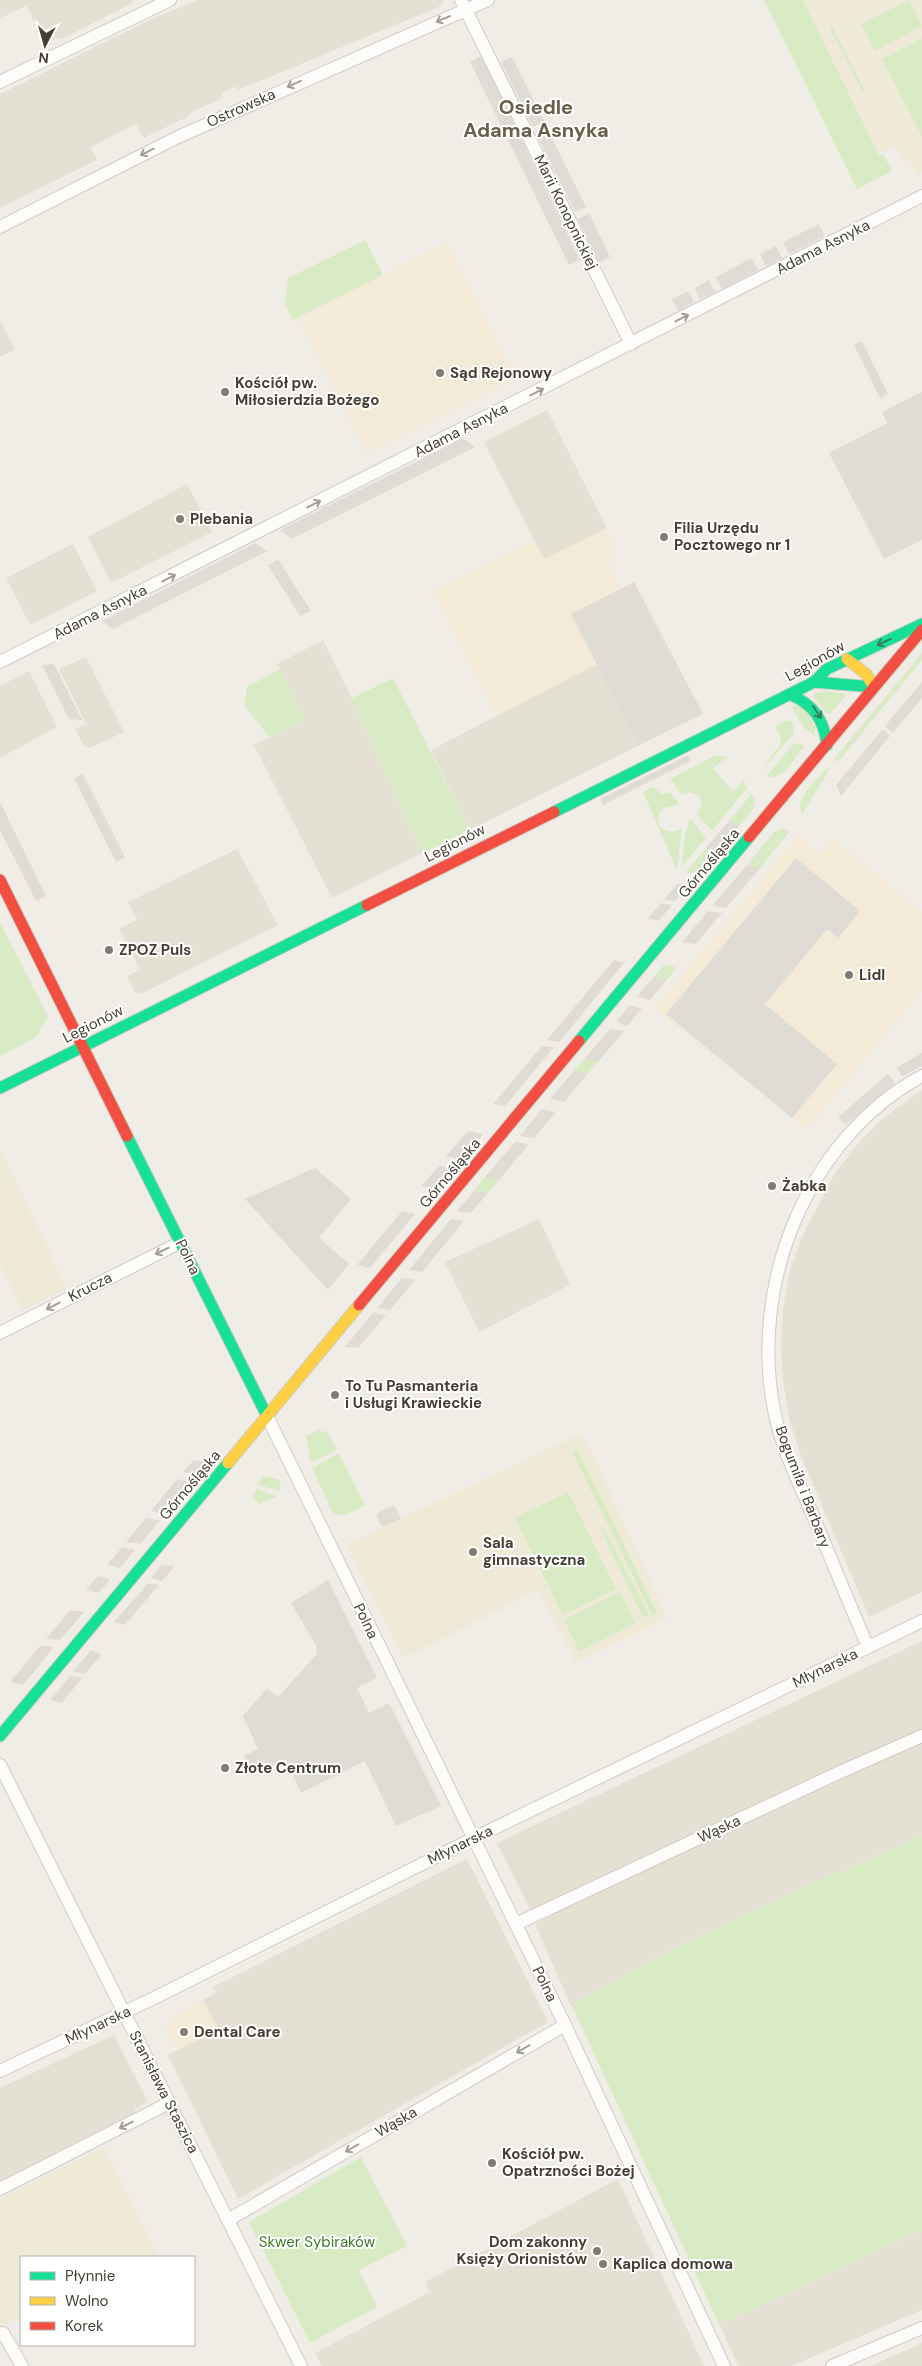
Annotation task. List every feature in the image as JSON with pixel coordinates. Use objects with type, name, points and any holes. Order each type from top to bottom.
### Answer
[{"type":"street","points":[[0,82],[170,0]]},
{"type":"street","name":"Ostrowska","points":[[0,227],[171,140],[463,5],[488,0]]},
{"type":"street","name":"Marii Konopnickiej","points":[[463,5],[631,344]]},
{"type":"street","name":"Adama Asnyka","points":[[0,662],[922,196]]},
{"type":"street","name":"Legionów","points":[[0,1088],[814,682],[827,669],[922,624]]},
{"type":"street","name":"Górnośląska","points":[[0,1736],[922,630]]},
{"type":"street","points":[[847,659],[866,674],[874,688]]},
{"type":"street","points":[[814,682],[874,688]]},
{"type":"street","points":[[789,694],[802,698],[818,713],[824,724],[827,745]]},
{"type":"street","name":"Polna","points":[[0,880],[181,1242],[516,1924],[724,2366]]},
{"type":"street","name":"Bogumiła i Barbary","points":[[868,1647],[779,1432],[769,1376],[770,1317],[774,1285],[786,1244],[800,1211],[821,1172],[843,1142],[870,1114],[897,1091],[922,1076]]},
{"type":"street","name":"Krucza","points":[[0,1333],[181,1242]]},
{"type":"street","name":"Młynarska","points":[[0,2071],[124,2013],[474,1838],[922,1621]]},
{"type":"street","name":"Wąska","points":[[516,1924],[838,1773],[922,1736]]},
{"type":"street","name":"Stanisława Staszica","points":[[0,1765],[301,2366]]},
{"type":"street","name":"Wąska","points":[[228,2220],[565,2025]]},
{"type":"street","points":[[0,2189],[169,2103]]},
{"type":"street","points":[[832,2366],[922,2328]]},
{"type":"street","points":[[3,2333],[22,2366]]},
{"type":"shaded area","points":[[0,0],[133,0],[131,4],[62,39],[58,38],[48,42],[46,47],[27,6],[0,18]]},
{"type":"shaded area","points":[[197,0],[443,0],[441,6],[238,90],[236,86],[222,93],[223,98],[190,113],[191,115],[144,138],[136,124],[91,147],[97,160],[0,208],[0,94],[145,22]]},
{"type":"shaded area","points":[[795,0],[922,0],[922,173],[917,176],[908,159],[903,161],[895,145],[875,155]]},
{"type":"shaded area","points":[[481,56],[580,260],[569,265],[470,62]]},
{"type":"shaded area","points":[[512,57],[544,121],[533,127],[501,62]]},
{"type":"shaded area","points":[[546,126],[586,207],[575,212],[535,131]]},
{"type":"shaded area","points":[[589,213],[610,257],[599,263],[578,219]]},
{"type":"shaded area","points":[[819,224],[825,236],[789,254],[783,242]]},
{"type":"shaded area","points":[[447,243],[516,379],[367,453],[299,318]]},
{"type":"shaded area","points":[[776,246],[782,258],[766,266],[760,254]]},
{"type":"shaded area","points":[[752,258],[758,270],[722,289],[716,277]]},
{"type":"shaded area","points":[[709,280],[715,292],[700,299],[695,288]]},
{"type":"shaded area","points":[[688,291],[694,302],[678,311],[672,299]]},
{"type":"shaded area","points":[[0,320],[15,349],[0,357]]},
{"type":"shaded area","points":[[862,341],[888,394],[880,398],[854,345]]},
{"type":"shaded area","points":[[922,392],[922,540],[884,559],[829,453],[887,423],[882,412]]},
{"type":"shaded area","points":[[547,410],[607,528],[544,560],[484,442]]},
{"type":"shaded area","points":[[463,438],[475,447],[292,539],[280,530]]},
{"type":"shaded area","points":[[187,484],[212,532],[111,583],[88,537]]},
{"type":"shaded area","points":[[607,528],[614,543],[610,550],[614,559],[610,560],[612,563],[609,565],[621,589],[571,614],[597,664],[496,715],[433,592],[535,541],[544,559]]},
{"type":"shaded area","points":[[255,543],[268,551],[113,629],[102,621]]},
{"type":"shaded area","points":[[73,544],[97,591],[30,625],[6,578]]},
{"type":"shaded area","points":[[278,559],[311,611],[300,616],[268,565]]},
{"type":"shaded area","points":[[634,582],[703,714],[638,746],[571,614]]},
{"type":"shaded area","points":[[323,640],[352,698],[422,853],[332,898],[254,745],[305,720],[277,664]]},
{"type":"shaded area","points":[[86,657],[124,732],[90,748],[84,746],[75,729],[86,724],[59,669]]},
{"type":"shaded area","points":[[54,664],[82,720],[69,719],[42,665]]},
{"type":"shaded area","points":[[597,664],[638,746],[470,830],[431,750]]},
{"type":"shaded area","points":[[29,671],[57,727],[0,758],[0,686]]},
{"type":"shaded area","points":[[922,682],[922,698],[893,733],[885,726]]},
{"type":"shaded area","points":[[883,729],[890,736],[841,796],[836,785]]},
{"type":"shaded area","points":[[688,755],[691,761],[603,805],[600,799]]},
{"type":"shaded area","points":[[83,774],[125,857],[116,862],[74,778]]},
{"type":"shaded area","points":[[0,802],[46,896],[36,901],[0,830]]},
{"type":"shaded area","points":[[729,821],[740,825],[720,849],[705,849]]},
{"type":"shaded area","points":[[798,836],[820,854],[833,839],[922,912],[922,990],[807,1129],[654,1009]]},
{"type":"shaded area","points":[[237,849],[278,925],[141,994],[135,992],[127,976],[140,970],[119,929],[137,920],[128,902]]},
{"type":"shaded area","points":[[796,858],[860,911],[838,938],[827,929],[765,1004],[837,1064],[792,1118],[666,1014]]},
{"type":"shaded area","points":[[747,865],[760,868],[726,908],[712,906]]},
{"type":"shaded area","points":[[677,884],[688,886],[675,901],[664,900]]},
{"type":"shaded area","points":[[661,903],[672,905],[659,921],[648,918]]},
{"type":"shaded area","points":[[708,911],[722,913],[696,944],[682,942]]},
{"type":"shaded area","points":[[614,960],[624,963],[559,1042],[547,1040]]},
{"type":"shaded area","points":[[654,977],[667,980],[650,1000],[637,996]]},
{"type":"shaded area","points":[[630,1005],[642,1009],[627,1026],[616,1021]]},
{"type":"shaded area","points":[[610,1029],[624,1031],[598,1062],[584,1059]]},
{"type":"shaded area","points":[[542,1046],[554,1047],[505,1106],[493,1104]]},
{"type":"shaded area","points":[[922,1053],[922,1066],[902,1077],[897,1067]]},
{"type":"shaded area","points":[[574,1071],[588,1073],[564,1102],[550,1099]]},
{"type":"shaded area","points":[[888,1074],[895,1083],[845,1125],[838,1117]]},
{"type":"shaded area","points":[[922,1090],[922,1592],[869,1617],[801,1456],[789,1418],[783,1380],[781,1345],[783,1310],[789,1274],[801,1239],[832,1178],[857,1145],[882,1119]]},
{"type":"shaded area","points":[[542,1109],[556,1112],[534,1138],[520,1136]]},
{"type":"shaded area","points":[[468,1131],[483,1134],[461,1160],[446,1156]]},
{"type":"shaded area","points":[[515,1142],[529,1144],[500,1179],[485,1177]]},
{"type":"shaded area","points":[[0,1149],[67,1288],[23,1311],[0,1264]]},
{"type":"shaded area","points":[[439,1166],[454,1169],[437,1189],[421,1186]]},
{"type":"shaded area","points":[[315,1168],[351,1199],[319,1238],[349,1264],[328,1290],[245,1199]]},
{"type":"shaded area","points":[[474,1191],[488,1193],[471,1213],[457,1211]]},
{"type":"shaded area","points":[[402,1211],[415,1214],[370,1268],[357,1265]]},
{"type":"shaded area","points":[[451,1219],[464,1221],[422,1272],[409,1270]]},
{"type":"shaded area","points":[[539,1219],[570,1285],[479,1332],[445,1262]]},
{"type":"shaded area","points":[[402,1278],[415,1280],[390,1310],[377,1308]]},
{"type":"shaded area","points":[[373,1313],[386,1315],[358,1348],[345,1347]]},
{"type":"shaded area","points":[[583,1433],[667,1618],[576,1663],[539,1590],[404,1658],[347,1544]]},
{"type":"shaded area","points":[[194,1460],[208,1462],[197,1475],[183,1472]]},
{"type":"shaded area","points":[[177,1479],[191,1482],[166,1514],[151,1511]]},
{"type":"shaded area","points":[[394,1505],[401,1519],[382,1527],[376,1514]]},
{"type":"shaded area","points":[[146,1518],[160,1520],[140,1544],[126,1542]]},
{"type":"shaded area","points":[[122,1547],[135,1550],[120,1568],[107,1565]]},
{"type":"shaded area","points":[[162,1565],[175,1566],[162,1581],[151,1578]]},
{"type":"shaded area","points":[[98,1576],[110,1579],[99,1593],[86,1590]]},
{"type":"shaded area","points":[[328,1580],[377,1678],[357,1688],[369,1713],[389,1703],[441,1806],[396,1826],[365,1761],[301,1793],[286,1760],[254,1775],[244,1756],[258,1749],[243,1716],[267,1688],[278,1697],[316,1655],[317,1647],[291,1603]]},
{"type":"shaded area","points":[[148,1583],[159,1585],[125,1625],[114,1622]]},
{"type":"shaded area","points":[[70,1610],[84,1612],[60,1640],[46,1639]]},
{"type":"shaded area","points":[[922,1641],[922,1730],[854,1759],[531,1911],[497,1843]]},
{"type":"shaded area","points":[[40,1646],[54,1647],[23,1685],[10,1682]]},
{"type":"shaded area","points":[[91,1650],[102,1654],[85,1674],[73,1671]]},
{"type":"shaded area","points":[[70,1676],[82,1678],[62,1703],[50,1700]]},
{"type":"shaded area","points":[[922,1740],[922,1836],[807,1886],[668,1951],[571,2006],[535,1924],[588,1895]]},
{"type":"shaded area","points":[[467,1859],[548,2022],[238,2199],[168,2055],[218,2029],[203,2000],[216,1993],[213,1987]]},
{"type":"shaded area","points":[[203,2000],[218,2029],[178,2050],[164,2026],[173,2021],[172,2017]]},
{"type":"shaded area","points":[[114,2035],[148,2102],[134,2109],[136,2112],[0,2181],[0,2088]]},
{"type":"shaded area","points":[[104,2146],[159,2256],[20,2256],[20,2317],[0,2328],[0,2199]]},
{"type":"shaded area","points":[[618,2179],[704,2366],[322,2366],[315,2353],[430,2292],[425,2282]]},
{"type":"shaded area","points":[[922,2230],[922,2310],[791,2366],[739,2366],[719,2324]]},
{"type":"shaded area","points":[[922,2343],[922,2366],[870,2366],[907,2350]]},
{"type":"green space","points":[[764,0],[803,0],[879,156],[883,154],[892,171],[857,189]]},
{"type":"green space","points":[[909,0],[922,26],[875,51],[861,24]]},
{"type":"green space","points":[[832,26],[865,92],[863,93],[829,27]]},
{"type":"green space","points":[[922,39],[922,137],[882,59]]},
{"type":"green space","points":[[365,240],[383,275],[293,320],[285,305],[288,278]]},
{"type":"green space","points":[[922,653],[922,660],[838,762],[834,759]]},
{"type":"green space","points":[[280,669],[305,720],[269,737],[244,705],[247,687]]},
{"type":"green space","points":[[393,678],[470,830],[422,853],[352,698]]},
{"type":"green space","points":[[825,691],[847,694],[831,713],[826,713],[813,696],[815,693]]},
{"type":"green space","points":[[790,705],[804,708],[815,727],[814,735],[805,729]]},
{"type":"green space","points":[[786,720],[793,722],[794,733],[761,772],[776,749],[779,749],[781,740],[776,726]]},
{"type":"green space","points":[[801,743],[804,747],[788,768],[773,777],[767,776],[793,744]]},
{"type":"green space","points":[[716,755],[727,757],[713,768],[733,792],[744,780],[747,788],[712,831],[697,814],[702,806],[699,795],[689,792],[682,795],[670,779]]},
{"type":"green space","points":[[828,767],[827,774],[802,814],[800,808],[804,795]]},
{"type":"green space","points":[[653,787],[662,794],[670,792],[679,803],[663,809],[658,816],[660,825],[667,831],[677,831],[682,828],[677,871],[643,792]]},
{"type":"green space","points":[[752,793],[755,802],[754,806],[740,825],[729,821]]},
{"type":"green space","points":[[690,818],[706,838],[682,866],[685,834]]},
{"type":"green space","points":[[782,829],[790,831],[760,868],[747,865],[774,832]]},
{"type":"green space","points":[[705,849],[720,849],[697,872],[686,872]]},
{"type":"green space","points":[[0,922],[48,1017],[36,1037],[0,1056]]},
{"type":"green space","points":[[670,965],[676,968],[667,980],[654,977],[663,966]]},
{"type":"green space","points":[[584,1059],[598,1062],[588,1073],[574,1071]]},
{"type":"green space","points":[[485,1177],[500,1179],[488,1193],[474,1191]]},
{"type":"green space","points":[[319,1430],[320,1432],[327,1431],[337,1450],[311,1463],[306,1436]]},
{"type":"green space","points":[[577,1449],[657,1613],[652,1615],[572,1452]]},
{"type":"green space","points":[[339,1453],[365,1505],[349,1513],[337,1515],[333,1513],[312,1468]]},
{"type":"green space","points":[[264,1476],[278,1479],[281,1485],[279,1491],[257,1484]]},
{"type":"green space","points":[[256,1489],[277,1496],[260,1504],[252,1498]]},
{"type":"green space","points":[[568,1492],[616,1589],[563,1615],[515,1518]]},
{"type":"green space","points":[[603,1527],[649,1615],[643,1618],[600,1528]]},
{"type":"green space","points":[[620,1592],[635,1623],[579,1651],[564,1620]]},
{"type":"green space","points":[[922,1836],[922,2230],[719,2324],[572,2006],[668,1951],[807,1886]]},
{"type":"green space","name":"Skwer Sybiraków","points":[[361,2157],[407,2246],[359,2270],[377,2307],[310,2343],[249,2222]]},
{"type":"traffic: fast","points":[[554,812],[814,682],[827,669],[922,624]]},
{"type":"traffic: fast","points":[[814,682],[874,687]]},
{"type":"traffic: fast","points":[[789,694],[805,703],[816,714],[823,727],[827,745]]},
{"type":"traffic: fast","points":[[579,1041],[749,837]]},
{"type":"traffic: fast","points":[[0,1088],[367,905]]},
{"type":"traffic: fast","points":[[127,1136],[267,1416]]},
{"type":"traffic: fast","points":[[0,1736],[228,1463]]},
{"type":"traffic: slow","points":[[847,659],[866,674],[874,687]]},
{"type":"traffic: slow","points":[[228,1463],[359,1305]]},
{"type":"traffic: jam","points":[[749,837],[922,630]]},
{"type":"traffic: jam","points":[[367,905],[554,812]]},
{"type":"traffic: jam","points":[[0,880],[127,1136]]},
{"type":"traffic: jam","points":[[359,1305],[579,1041]]},
{"type":"place","name":"Sąd Rejonowy","points":[[440,373]]},
{"type":"place","name":"Kościół pw. Miłosierdzia Bożego","points":[[225,392]]},
{"type":"place","name":"Plebania","points":[[180,519]]},
{"type":"place","name":"Filia Urzędu Pocztowego nr 1","points":[[664,537]]},
{"type":"place","name":"ZPOZ Puls","points":[[109,950]]},
{"type":"place","name":"Lidl","points":[[849,975]]},
{"type":"place","name":"Żabka","points":[[772,1186]]},
{"type":"place","name":"To Tu Pasmanteria i Usługi Krawieckie","points":[[335,1395]]},
{"type":"place","name":"Sala gimnastyczna","points":[[473,1552]]},
{"type":"place","name":"Złote Centrum","points":[[225,1768]]},
{"type":"place","name":"Dental Care","points":[[184,2032]]},
{"type":"place","name":"Kościół pw. Opatrzności Bożej","points":[[492,2163]]},
{"type":"place","name":"Dom zakonny Księży Orionistów","points":[[597,2251]]},
{"type":"place","name":"Kaplica domowa","points":[[603,2264]]},
{"type":"district","name":"Osiedle Adama Asnyka","points":[[536,118]]}]
